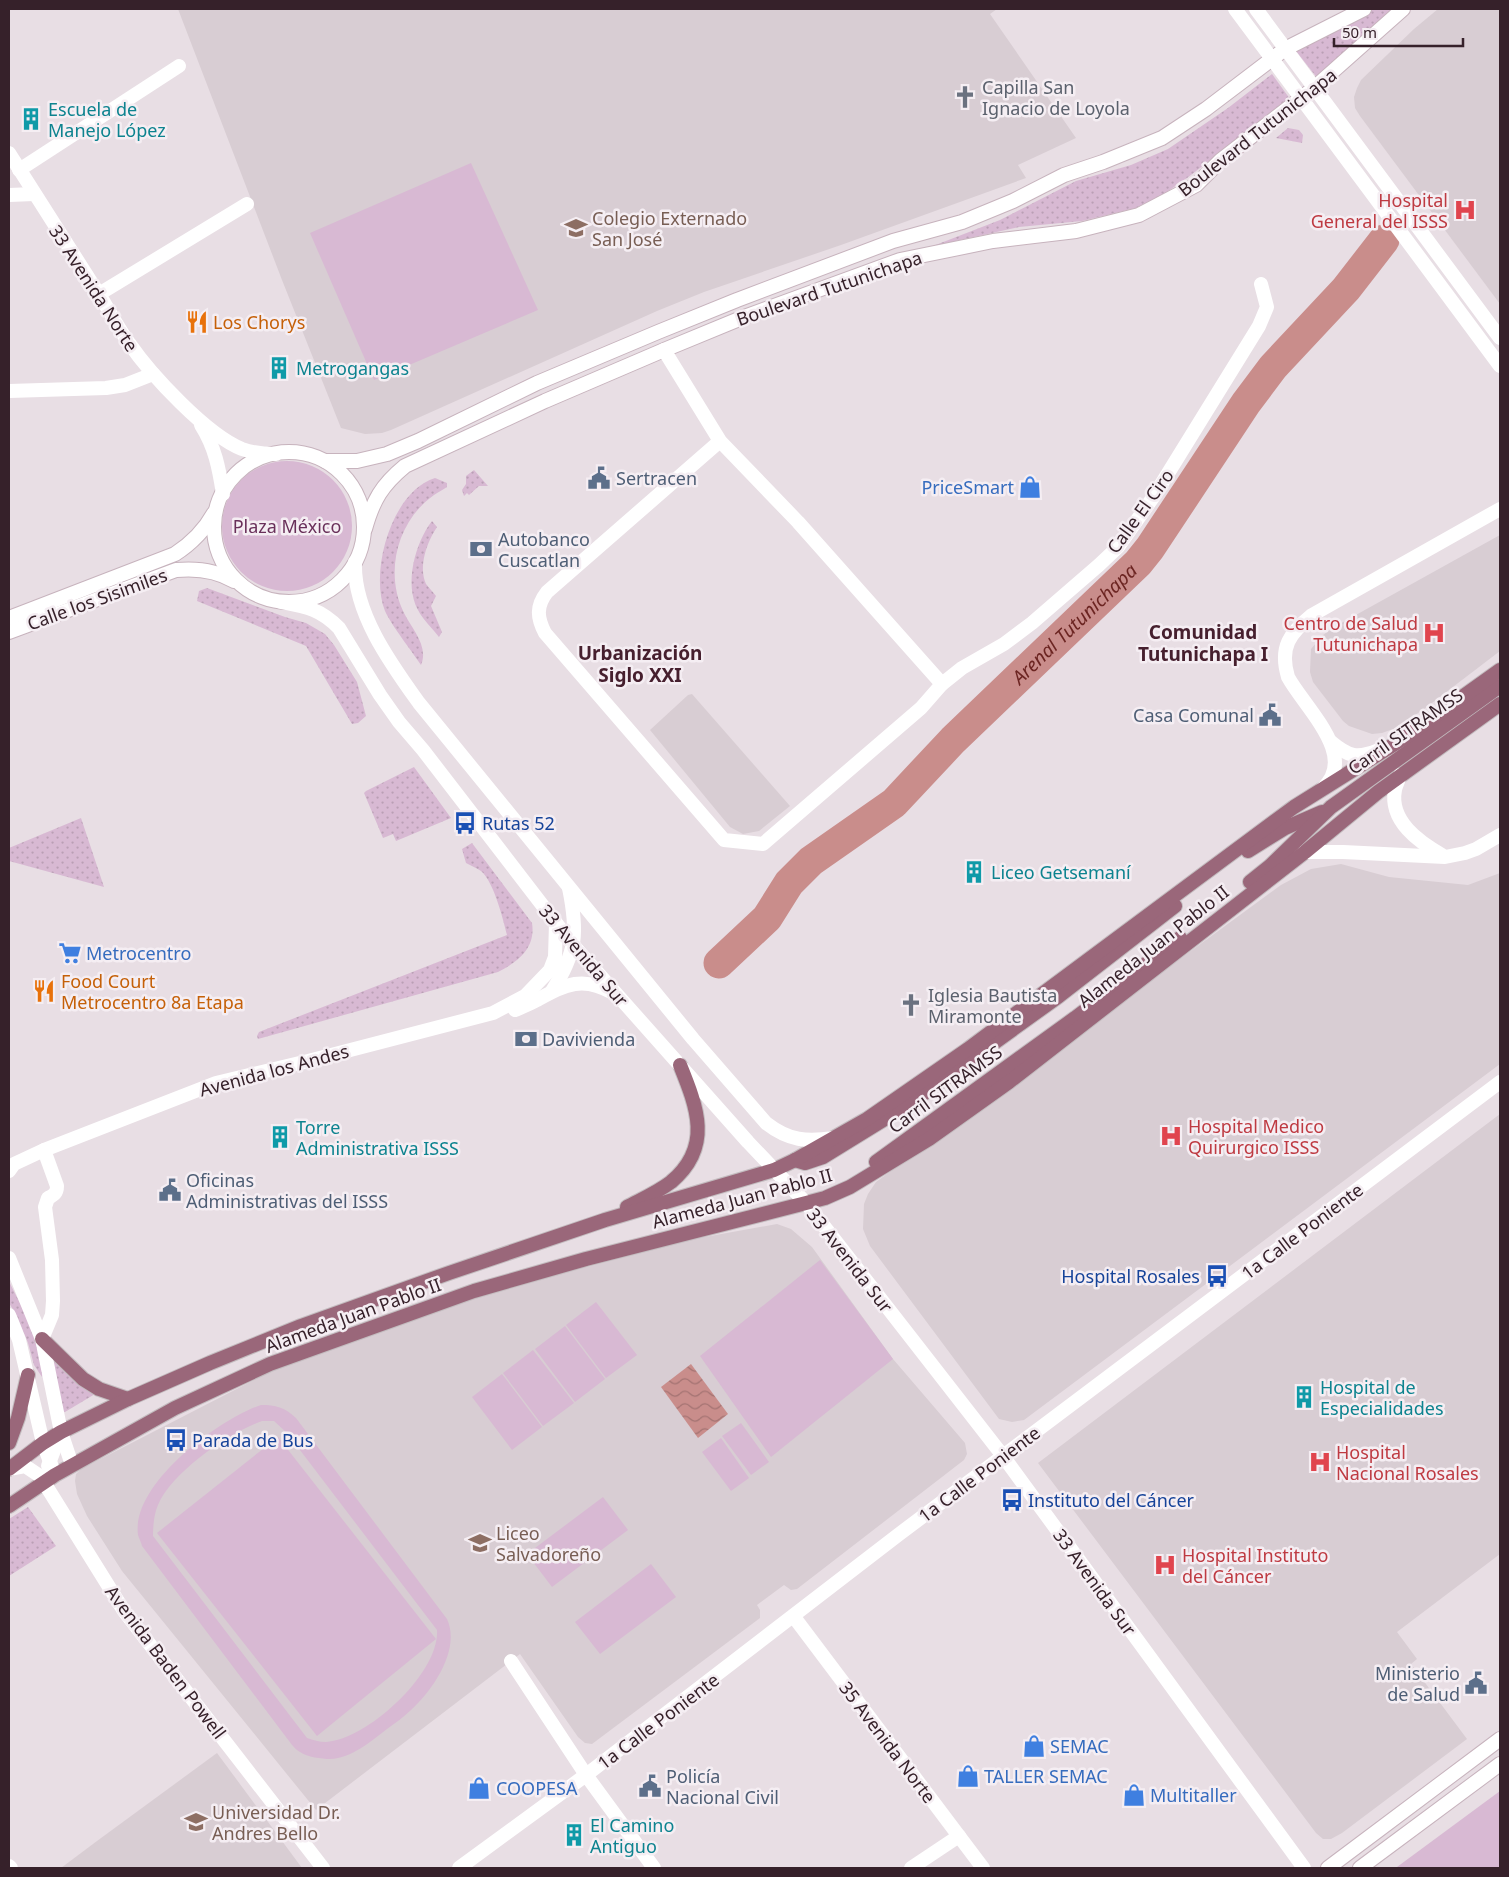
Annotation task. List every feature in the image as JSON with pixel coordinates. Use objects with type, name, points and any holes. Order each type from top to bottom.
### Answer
[{"type":"main road","name":"Alameda Juan Pablo II","points":[[9,1469],[61,1432],[128,1399],[301,1326],[606,1220],[774,1170],[796,1160],[867,1119],[968,1048],[1252,837],[1313,795],[1396,744],[1500,670]]},
{"type":"main road","name":"Carril SITRAMSS","points":[[806,1203],[862,1172],[1075,1018],[1225,903],[1270,866],[1331,807],[1500,686]]},
{"type":"main road","name":"Alameda Juan Pablo II","points":[[9,1506],[72,1465],[183,1404],[270,1364],[474,1292],[586,1259],[825,1198],[850,1187],[929,1139],[1049,1053],[1400,775],[1500,704]]},
{"type":"main road","name":"Carril SITRAMSS","points":[[796,1160],[805,1163],[823,1157],[909,1104],[1072,986],[1252,848],[1285,828],[1331,807]]},
{"type":"main road","points":[[606,1220],[671,1182],[691,1156],[698,1132],[697,1112],[680,1065]]},
{"type":"main road","points":[[42,1339],[82,1379],[99,1389],[128,1399]]},
{"type":"main road","points":[[9,1443],[18,1418],[28,1375]]},
{"type":"street","points":[[1235,9],[1500,366]]},
{"type":"street","points":[[1256,9],[1500,338]]},
{"type":"street","name":"Boulevard Tutunichapa","points":[[325,461],[356,461],[387,454],[418,441],[537,383],[728,303],[893,242],[962,222],[1013,201],[1064,175],[1103,162],[1162,138],[1206,109],[1285,49],[1364,9]]},
{"type":"street","name":"Boulevard Tutunichapa","points":[[365,529],[370,511],[379,493],[390,478],[405,466],[545,401],[664,350],[900,260],[992,241],[1076,231],[1139,215],[1196,185],[1221,160],[1301,99],[1403,9]]},
{"type":"street","points":[[19,170],[179,66]]},
{"type":"street","name":"33 Avenida Norte","points":[[9,154],[99,294],[128,343],[153,374],[208,428],[242,449],[259,454],[276,454]]},
{"type":"street","points":[[9,195],[34,194]]},
{"type":"street","points":[[99,294],[247,204]]},
{"type":"street","name":"Calle El Ciro","points":[[720,441],[547,592],[539,606],[538,614],[545,633],[724,840],[763,844],[921,708],[942,684],[962,668],[1004,644],[1032,623],[1118,547],[1159,488],[1259,326],[1267,307],[1261,284]]},
{"type":"street","points":[[664,350],[720,441],[798,522],[942,684]]},
{"type":"street","points":[[9,391],[106,388],[126,384],[153,374]]},
{"type":"street","name":"33 Avenida Norte","points":[[192,412],[209,438],[219,465],[222,494]]},
{"type":"street","points":[[301,453],[325,461],[340,472],[352,485],[362,506],[365,529],[360,552],[339,583],[324,593],[308,600],[281,602],[260,596],[241,585],[225,566],[218,550],[214,533],[217,508],[222,494],[242,470],[258,460],[276,454],[301,453]]},
{"type":"street","name":"Calle los Sisimiles","points":[[9,618],[175,554],[197,537],[207,526],[217,508]]},
{"type":"street","points":[[1313,795],[1329,783],[1334,770],[1335,753],[1329,740],[1288,677],[1284,666],[1286,647],[1293,632],[1312,614],[1500,509]]},
{"type":"street","name":"33 Avenida Sur","points":[[355,562],[356,588],[363,610],[394,669],[422,707],[693,1039],[766,1123],[779,1133],[799,1139],[815,1140],[838,1137]]},
{"type":"street","name":"Calle los Sisimiles","points":[[9,632],[176,570],[194,568],[211,570],[227,576],[241,585]]},
{"type":"street","name":"33 Avenida Sur","points":[[281,602],[304,607],[326,616],[339,628],[399,722],[423,750],[556,923],[680,1065],[806,1203],[1003,1456],[1304,1868]]},
{"type":"street","points":[[1329,740],[1347,754],[1356,757],[1369,755],[1396,744]]},
{"type":"street","points":[[1400,775],[1395,790],[1394,802],[1402,823],[1422,842],[1445,856]]},
{"type":"street","points":[[1305,852],[1445,856],[1476,849],[1500,835]]},
{"type":"street","points":[[552,991],[568,962],[574,945],[575,925],[568,885]]},
{"type":"street","name":"Avenida los Andes","points":[[9,1171],[14,1164],[44,1150],[216,1083],[493,1013],[525,996],[550,970],[555,957],[556,923]]},
{"type":"street","name":"Avenida los Andes","points":[[493,1013],[508,1014],[552,991],[581,982],[600,986],[620,997]]},
{"type":"street","name":"1a Calle Poniente","points":[[459,1868],[586,1775],[898,1535],[1500,1082]]},
{"type":"street","points":[[42,1339],[52,1315],[53,1301],[52,1260],[45,1207],[48,1198],[57,1191],[57,1186],[44,1150]]},
{"type":"street","points":[[9,1258],[42,1339],[61,1432],[72,1465]]},
{"type":"street","points":[[9,1315],[28,1375],[43,1443],[49,1459],[50,1479]]},
{"type":"street","points":[[49,1459],[61,1432]]},
{"type":"street","name":"Avenida Baden Powell","points":[[9,1469],[20,1466],[30,1468],[40,1476],[50,1479],[124,1611],[324,1868]]},
{"type":"street","name":"35 Avenida Norte","points":[[794,1616],[983,1868]]},
{"type":"street","points":[[511,1661],[586,1775],[654,1868]]},
{"type":"street","points":[[1328,1868],[1500,1739]]},
{"type":"street","points":[[1360,1868],[1500,1764]]},
{"type":"street","points":[[911,1868],[959,1836]]},
{"type":"shaded area","name":"Colegio Externado San José","points":[[178,9],[997,9],[990,14],[1076,138],[1018,165],[1026,178],[704,292],[657,311],[391,430],[382,433],[365,434],[341,428]]},
{"type":"shaded area","name":"Hospital General del ISSS","points":[[1438,9],[1500,9],[1500,304],[1355,108],[1354,97],[1361,80],[1414,29]]},
{"type":"shaded area","name":"Centro de Salud Tutunichapa","points":[[1500,535],[1500,651],[1396,728],[1372,734],[1349,726],[1313,682],[1310,672],[1311,649],[1323,635],[1336,626]]},
{"type":"shaded area","points":[[692,694],[790,806],[759,831],[743,834],[730,827],[650,730],[688,695]]},
{"type":"shaded area","name":"Hospital Medico Quirurgico ISSS","points":[[1341,864],[1389,877],[1468,885],[1500,873],[1500,1064],[1024,1420],[1012,1422],[999,1419],[870,1246],[863,1229],[864,1204],[868,1194],[876,1182],[1281,885],[1311,869]]},
{"type":"shaded area","name":"Hospital Nacional Rosales","points":[[1500,1114],[1500,1554],[1397,1632],[1417,1659],[1411,1664],[1467,1739],[1342,1833],[1331,1839],[1323,1839],[1316,1833],[1038,1463]]},
{"type":"shaded area","name":"Liceo Salvadoreño","points":[[777,1224],[791,1229],[812,1247],[893,1359],[965,1443],[967,1454],[964,1460],[797,1589],[791,1590],[784,1585],[757,1605],[760,1610],[760,1618],[592,1744],[585,1743],[578,1737],[520,1654],[316,1810],[122,1571],[87,1516],[77,1494],[76,1474],[81,1469],[283,1365],[450,1306],[557,1275],[694,1239]]},
{"type":"shaded area","name":"Universidad Dr. Andres Bello","points":[[217,1753],[302,1868],[61,1868],[97,1841]]},
{"type":"green space","points":[[1373,9],[1397,9],[1318,79],[1296,51]]},
{"type":"green space","points":[[1272,74],[1290,99],[1164,194],[1136,208],[1082,221],[1019,227],[933,246],[1000,220],[1076,181],[1131,165],[1168,149],[1228,108]]},
{"type":"green space","points":[[1288,128],[1299,130],[1303,135],[1302,143],[1276,138]]},
{"type":"green space","points":[[471,163],[538,310],[374,380],[310,233]]},
{"type":"green space","name":"Plaza México","points":[[287,461],[300,462],[312,466],[333,480],[347,501],[351,513],[351,539],[347,551],[333,572],[312,586],[300,590],[287,591],[274,590],[262,586],[241,572],[227,551],[223,539],[222,526],[223,513],[227,501],[241,480],[262,466],[274,462]]},
{"type":"green space","points":[[474,470],[488,486],[479,486],[469,495],[467,493],[464,496],[462,490],[466,484],[466,476]]},
{"type":"green space","points":[[435,478],[447,483],[447,487],[421,506],[411,519],[403,533],[395,565],[398,598],[423,651],[421,665],[385,611],[381,594],[380,575],[382,555],[396,515],[407,499],[420,486]]},
{"type":"green space","points":[[432,521],[437,527],[427,547],[423,570],[426,584],[436,596],[431,606],[442,632],[439,637],[418,610],[412,588],[413,564],[416,552]]},
{"type":"green space","points":[[207,588],[306,623],[325,634],[357,682],[366,716],[358,723],[352,724],[306,646],[197,601],[199,591]]},
{"type":"green space","points":[[414,767],[451,818],[396,841],[393,834],[383,838],[364,793]]},
{"type":"green space","points":[[81,818],[104,887],[9,861],[9,848]]},
{"type":"green space","points":[[472,843],[532,923],[533,932],[531,940],[519,959],[498,972],[258,1039],[259,1032],[507,935],[490,883],[481,871],[466,863],[462,849]]},
{"type":"green space","points":[[820,1260],[893,1359],[771,1457],[700,1356]]},
{"type":"green space","points":[[9,1281],[38,1341],[43,1366],[42,1377],[34,1365],[28,1343],[17,1316],[9,1303]]},
{"type":"green space","points":[[596,1302],[637,1355],[606,1378],[566,1325]]},
{"type":"green space","points":[[565,1326],[605,1379],[575,1402],[535,1349]]},
{"type":"green space","points":[[51,1348],[95,1394],[65,1412],[61,1412]]},
{"type":"green space","points":[[533,1350],[574,1403],[543,1426],[503,1373]]},
{"type":"green space","points":[[502,1374],[542,1427],[512,1450],[472,1397]]},
{"type":"green space","points":[[261,1405],[271,1405],[288,1411],[296,1418],[447,1619],[450,1631],[448,1656],[428,1692],[402,1718],[367,1744],[346,1756],[327,1759],[319,1758],[303,1754],[294,1747],[142,1546],[138,1535],[140,1515],[148,1495],[163,1475],[181,1456],[202,1439],[243,1413]],"holes":[[[262,1421],[274,1421],[287,1433],[437,1630],[435,1647],[427,1665],[414,1684],[398,1701],[361,1730],[343,1738],[326,1742],[307,1738],[153,1536],[154,1520],[158,1505],[165,1492],[188,1467],[218,1444],[234,1435]]]},
{"type":"green space","points":[[741,1423],[769,1462],[751,1475],[722,1436]]},
{"type":"green space","points":[[278,1437],[436,1639],[317,1736],[157,1533]]},
{"type":"green space","points":[[721,1438],[749,1478],[731,1491],[702,1452]]},
{"type":"green space","points":[[603,1497],[628,1530],[552,1587],[527,1554]]},
{"type":"green space","points":[[28,1507],[56,1546],[9,1576],[9,1519]]},
{"type":"green space","points":[[651,1564],[676,1597],[600,1654],[575,1622]]},
{"type":"green space","points":[[1500,1791],[1500,1868],[1397,1868],[1397,1867]]},
{"type":"water","points":[[691,1364],[728,1414],[698,1438],[661,1387]]},
{"type":"waterway","name":"Arenal Tutunichapa","points":[[719,963],[767,918],[789,883],[811,861],[894,803],[953,740],[1138,563],[1150,548],[1246,403],[1273,367],[1346,289],[1384,240]]},
{"type":"place","name":"Capilla San Ignacio de Loyola","points":[[965,97]]},
{"type":"place","name":"Escuela de Manejo López","points":[[31,119]]},
{"type":"place","name":"Hospital General del ISSS","points":[[1465,210]]},
{"type":"place","name":"Colegio Externado San José","points":[[576,228]]},
{"type":"place","name":"Los Chorys","points":[[197,322]]},
{"type":"place","name":"Metrogangas","points":[[279,368]]},
{"type":"place","name":"Sertracen","points":[[599,478]]},
{"type":"place","name":"PriceSmart","points":[[1030,487]]},
{"type":"place","name":"Autobanco Cuscatlan","points":[[481,549]]},
{"type":"place","name":"Centro de Salud Tutunichapa","points":[[1434,633]]},
{"type":"place","name":"Casa Comunal","points":[[1270,715]]},
{"type":"place","name":"Rutas 52","points":[[465,823]]},
{"type":"place","name":"Liceo Getsemaní","points":[[974,872]]},
{"type":"place","name":"Metrocentro","points":[[70,953]]},
{"type":"place","name":"Food Court Metrocentro 8a Etapa","points":[[44,991]]},
{"type":"place","name":"Iglesia Bautista Miramonte","points":[[911,1005]]},
{"type":"place","name":"Davivienda","points":[[526,1039]]},
{"type":"place","name":"Hospital Medico Quirurgico ISSS","points":[[1171,1136]]},
{"type":"place","name":"Torre Administrativa ISSS","points":[[280,1137]]},
{"type":"place","name":"Oficinas Administrativas del ISSS","points":[[170,1190]]},
{"type":"place","name":"Hospital Rosales","points":[[1217,1276]]},
{"type":"place","name":"Hospital de Especialidades","points":[[1304,1397]]},
{"type":"place","name":"Parada de Bus","points":[[176,1440]]},
{"type":"place","name":"Hospital Nacional Rosales","points":[[1320,1462]]},
{"type":"place","name":"Instituto del Cáncer","points":[[1012,1500]]},
{"type":"place","name":"Liceo Salvadoreño","points":[[480,1543]]},
{"type":"place","name":"Hospital Instituto del Cáncer","points":[[1165,1565]]},
{"type":"place","name":"Ministerio de Salud","points":[[1476,1683]]},
{"type":"place","name":"SEMAC","points":[[1034,1746]]},
{"type":"place","name":"TALLER SEMAC","points":[[968,1776]]},
{"type":"place","name":"Policía Nacional Civil","points":[[650,1786]]},
{"type":"place","name":"COOPESA","points":[[479,1788]]},
{"type":"place","name":"Multitaller","points":[[1134,1795]]},
{"type":"place","name":"Universidad Dr. Andres Bello","points":[[196,1822]]},
{"type":"place","name":"El Camino Antiguo","points":[[574,1835]]},
{"type":"district","name":"Comunidad Tutunichapa I","points":[[1203,643]]},
{"type":"district","name":"Urbanización Siglo XXI","points":[[640,664]]}]
